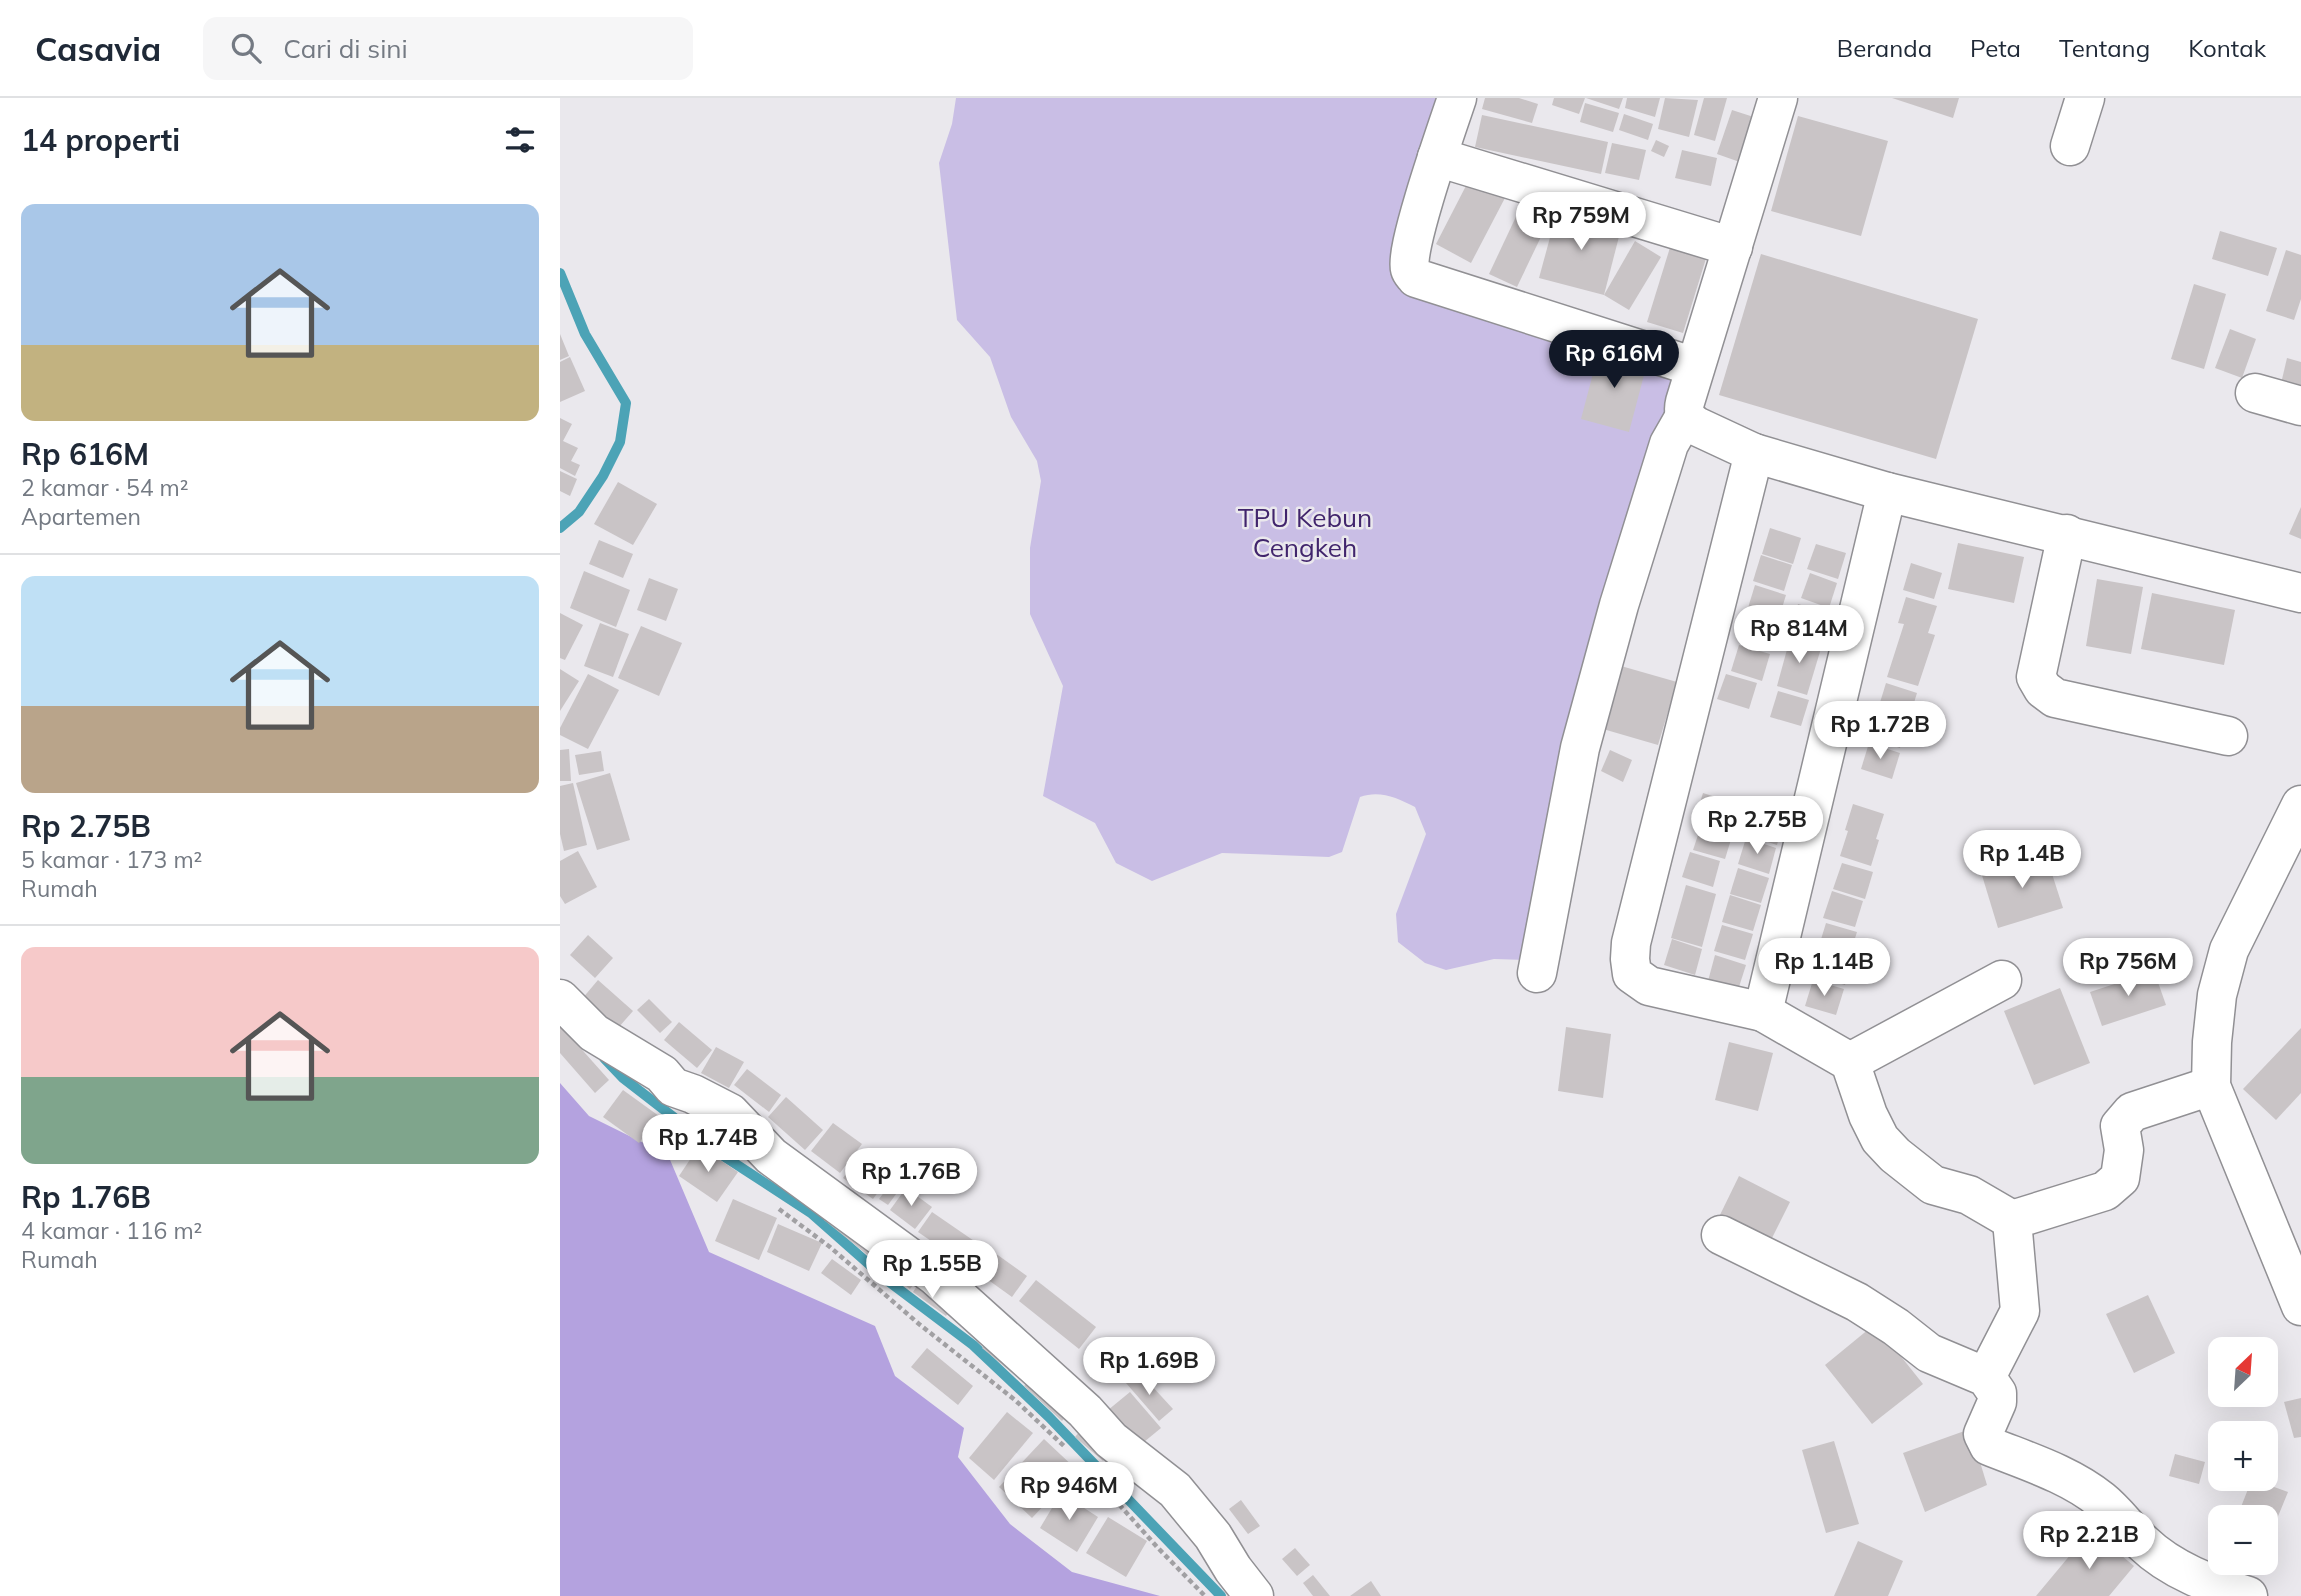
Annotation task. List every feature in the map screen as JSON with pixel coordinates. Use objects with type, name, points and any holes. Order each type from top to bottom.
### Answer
[{"type":"street","points":[[1457,98],[1437,157],[1410,257],[1409,268],[1416,278],[1695,367]]},
{"type":"street","points":[[2070,146],[2085,98]]},
{"type":"street","points":[[1765,102],[1733,247],[1683,410],[1696,426],[1754,453],[1887,492],[2301,593]]},
{"type":"street","points":[[1437,157],[1733,247]]},
{"type":"street","points":[[2255,393],[2301,406]]},
{"type":"street","points":[[1537,973],[1580,748],[1619,605],[1669,444],[1685,415]]},
{"type":"street","points":[[1754,453],[1631,943],[1632,974],[1649,986],[1763,1012],[1850,1062],[1868,1115],[1880,1139],[1895,1155],[1933,1185],[1969,1195],[2012,1220],[2105,1191],[2120,1178],[2124,1150],[2120,1126],[2132,1112],[2211,1086]]},
{"type":"street","points":[[1763,1012],[1887,492]]},
{"type":"street","points":[[2067,534],[2036,677],[2043,689],[2055,698],[2228,736]]},
{"type":"street","points":[[2301,805],[2291,853],[2229,950],[2217,995],[2211,1086],[2301,1306]]},
{"type":"street","points":[[1850,1062],[2002,980]]},
{"type":"street","points":[[560,999],[594,1033],[662,1074],[673,1087],[730,1113],[771,1156],[934,1276],[1085,1411],[1111,1440],[1175,1490],[1213,1535],[1233,1569],[1254,1596]]},
{"type":"street","points":[[1986,1377],[2020,1311],[2012,1220]]},
{"type":"street","points":[[1721,1235],[1857,1302],[1896,1327],[1929,1353],[1986,1377],[1997,1393],[1997,1402],[1983,1434],[1989,1446],[2079,1486],[2101,1500],[2144,1545],[2173,1564],[2198,1579],[2248,1596]]},
{"type":"path","points":[[771,1203],[830,1247],[919,1324],[1015,1400],[1069,1451]]},
{"type":"path","points":[[1087,1469],[1158,1548],[1206,1596]]},
{"type":"green space","name":"TPU Kebun Cengkeh","points":[[956,98],[1445,98],[1404,282],[1681,369],[1528,960],[1494,959],[1446,970],[1425,963],[1398,942],[1396,914],[1426,834],[1415,807],[1395,798],[1374,794],[1360,797],[1342,852],[1329,857],[1222,853],[1152,881],[1116,863],[1095,823],[1043,796],[1063,686],[1030,614],[1030,548],[1041,481],[1037,461],[1011,417],[990,357],[957,320],[939,163],[952,124]]},
{"type":"shaded area","points":[[560,1083],[589,1116],[668,1155],[709,1252],[875,1326],[895,1376],[964,1428],[958,1457],[1010,1524],[1072,1572],[1160,1596],[560,1596]]},
{"type":"building","points":[[1485,98],[1519,98],[1538,104],[1532,123],[1482,109]]},
{"type":"building","points":[[1554,98],[1585,98],[1579,114],[1552,105]]},
{"type":"building","points":[[1586,98],[1623,98],[1619,109]]},
{"type":"building","points":[[1627,98],[1660,98],[1655,117],[1625,108]]},
{"type":"building","points":[[1665,98],[1698,100],[1689,137],[1658,129]]},
{"type":"building","points":[[1704,98],[1727,98],[1715,141],[1694,135]]},
{"type":"building","points":[[1892,98],[1959,98],[1953,118]]},
{"type":"building","points":[[1585,103],[1619,113],[1613,132],[1580,122]]},
{"type":"building","points":[[1732,110],[1766,121],[1751,166],[1717,154]]},
{"type":"building","points":[[1624,114],[1653,124],[1648,140],[1619,130]]},
{"type":"building","points":[[1482,115],[1608,142],[1601,174],[1475,147]]},
{"type":"building","points":[[1798,116],[1888,141],[1861,236],[1771,211]]},
{"type":"building","points":[[1656,140],[1669,146],[1664,157],[1651,151]]},
{"type":"building","points":[[1612,143],[1646,150],[1639,180],[1605,173]]},
{"type":"building","points":[[1682,150],[1717,158],[1711,186],[1675,178]]},
{"type":"building","points":[[1470,178],[1506,196],[1471,263],[1436,244]]},
{"type":"building","points":[[1521,206],[1549,220],[1517,287],[1489,274]]},
{"type":"building","points":[[1558,208],[1622,225],[1604,295],[1539,278]]},
{"type":"building","points":[[2220,231],[2277,248],[2268,276],[2212,259]]},
{"type":"building","points":[[1635,241],[1661,257],[1629,310],[1604,295]]},
{"type":"building","points":[[1672,241],[1708,252],[1683,333],[1647,322]]},
{"type":"building","points":[[2286,250],[2301,255],[2301,299],[2294,320],[2266,311]]},
{"type":"building","points":[[1761,254],[1978,319],[1936,459],[1719,395]]},
{"type":"building","points":[[2194,284],[2226,294],[2204,369],[2171,359]]},
{"type":"building","points":[[2230,329],[2256,339],[2242,378],[2215,368]]},
{"type":"building","points":[[560,334],[569,356],[560,360]]},
{"type":"building","points":[[1600,347],[1648,360],[1629,432],[1581,419]]},
{"type":"building","points":[[570,357],[585,391],[560,402],[560,362]]},
{"type":"building","points":[[2287,358],[2301,362],[2301,398],[2279,392]]},
{"type":"building","points":[[560,418],[572,424],[563,441],[578,448],[571,461],[580,465],[575,476],[560,468]]},
{"type":"building","points":[[560,471],[577,479],[570,496],[560,491]]},
{"type":"building","points":[[618,482],[657,504],[633,545],[594,524]]},
{"type":"building","points":[[2301,507],[2301,539],[2289,534]]},
{"type":"building","points":[[1770,528],[1801,538],[1793,564],[1762,554]]},
{"type":"building","points":[[599,540],[633,554],[623,578],[589,564]]},
{"type":"building","points":[[1958,543],[2024,557],[2014,603],[1948,589]]},
{"type":"building","points":[[1816,544],[1846,553],[1838,579],[1807,569]]},
{"type":"building","points":[[1761,555],[1792,565],[1784,591],[1753,581]]},
{"type":"building","points":[[1911,563],[1942,573],[1934,599],[1903,590]]},
{"type":"building","points":[[584,571],[630,590],[616,627],[570,608]]},
{"type":"building","points":[[1810,573],[1837,583],[1829,608],[1801,598]]},
{"type":"building","points":[[649,578],[678,589],[666,621],[637,610]]},
{"type":"building","points":[[2097,579],[2143,587],[2131,654],[2086,646]]},
{"type":"building","points":[[1755,585],[1786,595],[1778,621],[1747,611]]},
{"type":"building","points":[[2152,593],[2235,610],[2224,665],[2141,649]]},
{"type":"building","points":[[1906,597],[1937,606],[1928,633],[1935,635],[1918,686],[1887,677],[1904,624],[1898,623]]},
{"type":"building","points":[[1798,604],[1829,613],[1821,639],[1790,630]]},
{"type":"building","points":[[560,613],[583,625],[565,660],[560,658]]},
{"type":"building","points":[[1747,613],[1778,623],[1770,649],[1739,640]]},
{"type":"building","points":[[600,623],[629,634],[613,677],[584,666]]},
{"type":"building","points":[[641,626],[682,643],[659,696],[618,678]]},
{"type":"building","points":[[1791,635],[1822,645],[1807,695],[1777,686]]},
{"type":"building","points":[[1739,645],[1770,654],[1762,681],[1731,671]]},
{"type":"building","points":[[1621,666],[1677,682],[1658,745],[1603,729]]},
{"type":"building","points":[[560,669],[579,681],[560,711]]},
{"type":"building","points":[[588,674],[619,690],[588,749],[560,735],[560,728]]},
{"type":"building","points":[[1726,674],[1757,683],[1749,709],[1717,699]]},
{"type":"building","points":[[1886,683],[1917,693],[1909,719],[1878,709]]},
{"type":"building","points":[[1778,691],[1809,700],[1801,726],[1770,717]]},
{"type":"building","points":[[1877,712],[1907,722],[1900,748],[1869,738]]},
{"type":"building","points":[[1869,743],[1900,753],[1892,779],[1861,769]]},
{"type":"building","points":[[569,749],[571,781],[560,781],[560,750]]},
{"type":"building","points":[[1610,750],[1632,760],[1623,782],[1601,771]]},
{"type":"building","points":[[601,751],[604,771],[579,775],[575,755]]},
{"type":"building","points":[[610,773],[630,840],[597,850],[576,783]]},
{"type":"building","points":[[573,783],[587,845],[564,851],[560,834],[560,786]]},
{"type":"building","points":[[1703,793],[1734,803],[1726,829],[1695,819]]},
{"type":"building","points":[[1853,804],[1884,814],[1871,866],[1840,856]]},
{"type":"building","points":[[1754,809],[1784,819],[1777,845],[1746,835]]},
{"type":"building","points":[[1702,823],[1733,833],[1725,859],[1693,850]]},
{"type":"building","points":[[1746,838],[1776,848],[1769,874],[1738,864]]},
{"type":"building","points":[[578,851],[597,887],[565,904],[560,896],[560,861]]},
{"type":"building","points":[[1690,852],[1720,861],[1713,887],[1682,877]]},
{"type":"building","points":[[2045,852],[2063,908],[1998,928],[1981,872]]},
{"type":"building","points":[[1842,863],[1873,872],[1865,899],[1833,889]]},
{"type":"building","points":[[1738,868],[1769,878],[1761,903],[1730,894]]},
{"type":"building","points":[[1686,885],[1716,894],[1702,947],[1671,938]]},
{"type":"building","points":[[1832,891],[1863,901],[1855,927],[1823,918]]},
{"type":"building","points":[[1730,895],[1761,905],[1753,931],[1722,922]]},
{"type":"building","points":[[1826,923],[1857,932],[1849,957],[1853,959],[1845,985],[1814,976]]},
{"type":"building","points":[[1722,925],[1753,934],[1745,960],[1714,951]]},
{"type":"building","points":[[588,935],[613,958],[595,978],[570,955]]},
{"type":"building","points":[[1672,939],[1702,949],[1695,975],[1664,965]]},
{"type":"building","points":[[1715,955],[1746,965],[1738,990],[1708,981]]},
{"type":"building","points":[[2154,971],[2166,1005],[2102,1026],[2090,992]]},
{"type":"building","points":[[598,980],[633,1011],[611,1036],[576,1006]]},
{"type":"building","points":[[1813,980],[1844,989],[1836,1015],[1805,1006]]},
{"type":"building","points":[[2060,988],[2090,1063],[2034,1085],[2004,1011]]},
{"type":"building","points":[[649,999],[672,1022],[660,1033],[637,1010]]},
{"type":"building","points":[[679,1022],[712,1050],[697,1068],[664,1040]]},
{"type":"building","points":[[560,1025],[609,1080],[595,1093],[560,1053]]},
{"type":"building","points":[[1566,1027],[1611,1034],[1603,1098],[1558,1091]]},
{"type":"building","points":[[2301,1028],[2301,1093],[2276,1120],[2243,1089]]},
{"type":"building","points":[[1729,1042],[1773,1053],[1758,1111],[1715,1100]]},
{"type":"building","points":[[716,1047],[744,1062],[729,1088],[701,1073]]},
{"type":"building","points":[[747,1069],[781,1095],[769,1112],[734,1085]]},
{"type":"building","points":[[623,1090],[659,1116],[639,1143],[603,1117]]},
{"type":"building","points":[[786,1097],[823,1130],[805,1150],[768,1117]]},
{"type":"building","points":[[833,1123],[862,1144],[840,1173],[811,1151]]},
{"type":"building","points":[[699,1146],[738,1172],[717,1202],[679,1176]]},
{"type":"building","points":[[859,1156],[891,1175],[873,1199],[843,1178]]},
{"type":"building","points":[[1739,1176],[1790,1202],[1768,1246],[1717,1221]]},
{"type":"building","points":[[894,1179],[902,1186],[888,1205],[879,1199]]},
{"type":"building","points":[[906,1188],[932,1207],[915,1229],[890,1210]]},
{"type":"building","points":[[733,1199],[777,1218],[759,1260],[715,1241]]},
{"type":"building","points":[[834,1208],[920,1276],[910,1289],[824,1220]]},
{"type":"building","points":[[932,1212],[980,1245],[966,1265],[918,1232]]},
{"type":"building","points":[[778,1224],[822,1243],[809,1271],[767,1252]]},
{"type":"building","points":[[988,1248],[1027,1276],[1012,1297],[973,1269]]},
{"type":"building","points":[[832,1259],[861,1280],[851,1295],[821,1273]]},
{"type":"building","points":[[1036,1280],[1096,1327],[1079,1349],[1019,1301]]},
{"type":"building","points":[[919,1283],[952,1307],[946,1316],[913,1292]]},
{"type":"building","points":[[2148,1295],[2175,1353],[2134,1373],[2106,1314]]},
{"type":"building","points":[[1875,1324],[1923,1384],[1872,1424],[1825,1365]]},
{"type":"building","points":[[990,1339],[1024,1367],[1017,1377],[982,1348]]},
{"type":"building","points":[[927,1348],[973,1386],[958,1405],[911,1367]]},
{"type":"building","points":[[1139,1372],[1173,1409],[1159,1421],[1126,1383]]},
{"type":"building","points":[[1034,1376],[1071,1411],[1062,1421],[1024,1386]]},
{"type":"building","points":[[1130,1392],[1161,1428],[1133,1451],[1102,1415]]},
{"type":"building","points":[[2301,1398],[2301,1437],[2294,1438],[2284,1402]]},
{"type":"building","points":[[1007,1412],[1033,1433],[994,1480],[969,1458]]},
{"type":"building","points":[[1085,1425],[1114,1448],[1103,1461],[1075,1437]]},
{"type":"building","points":[[1970,1429],[1987,1485],[1925,1512],[1903,1453]]},
{"type":"building","points":[[1044,1439],[1077,1470],[1032,1518],[999,1487]]},
{"type":"building","points":[[1834,1441],[1859,1524],[1826,1533],[1802,1450]]},
{"type":"building","points":[[2175,1454],[2205,1462],[2199,1484],[2169,1476]]},
{"type":"building","points":[[2278,1488],[2288,1492],[2278,1516],[2278,1505],[2242,1505],[2247,1491],[2278,1491]]},
{"type":"building","points":[[1061,1493],[1098,1517],[1077,1552],[1040,1528]]},
{"type":"building","points":[[1241,1500],[1260,1526],[1248,1534],[1229,1509]]},
{"type":"building","points":[[1108,1517],[1147,1541],[1126,1577],[1086,1553]]},
{"type":"building","points":[[2091,1530],[2134,1566],[2109,1596],[2036,1596]]},
{"type":"building","points":[[1858,1541],[1903,1561],[1888,1596],[1834,1596]]},
{"type":"building","points":[[1295,1548],[1310,1565],[1297,1576],[1282,1559]]},
{"type":"building","points":[[1313,1575],[1330,1596],[1313,1596],[1303,1583]]},
{"type":"building","points":[[1371,1581],[1381,1596],[1350,1596]]},
{"type":"waterway","points":[[560,273],[585,334],[626,403],[620,442],[603,476],[579,512],[560,528]]},
{"type":"waterway","points":[[604,1058],[623,1078],[725,1157],[811,1213],[888,1281],[973,1345],[1049,1417],[1221,1596]]}]
